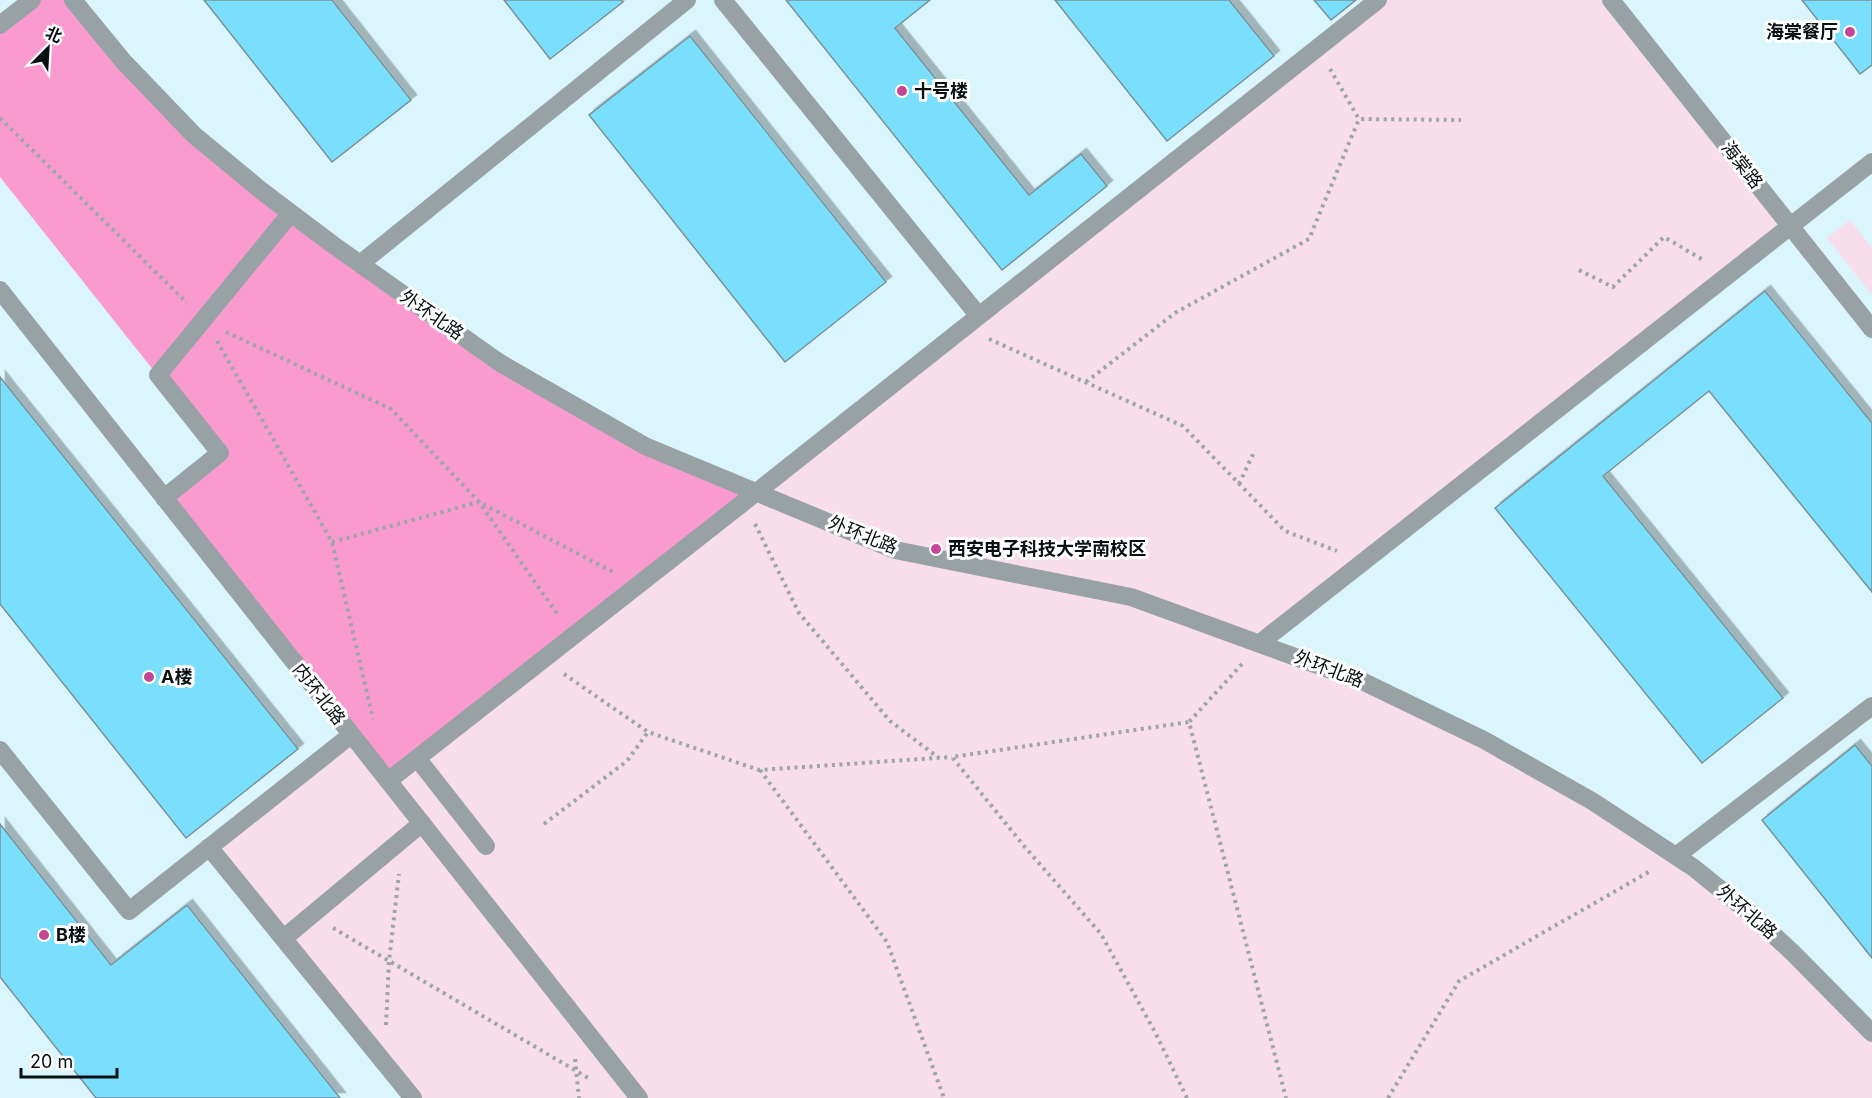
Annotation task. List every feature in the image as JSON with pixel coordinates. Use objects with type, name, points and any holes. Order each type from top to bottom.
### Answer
[{"type":"lane","points":[[0,25],[32,0]]},
{"type":"lane","name":"外环北路","points":[[73,0],[123,62],[194,135],[291,213],[500,363],[634,440],[751,496],[895,550],[1131,597],[1364,682],[1484,740],[1592,801],[1677,856],[1750,914],[1793,953],[1872,1033]]},
{"type":"lane","points":[[360,264],[687,0]]},
{"type":"lane","points":[[723,0],[978,315]]},
{"type":"lane","points":[[388,781],[1378,0]]},
{"type":"lane","name":"海棠路","points":[[1611,0],[1872,329]]},
{"type":"lane","points":[[1260,643],[1872,162]]},
{"type":"lane","points":[[164,498],[220,453],[158,375],[205,321],[291,213]]},
{"type":"lane","name":"内环北路","points":[[0,290],[639,1098]]},
{"type":"lane","points":[[1677,856],[1872,706]]},
{"type":"lane","points":[[0,750],[129,910],[351,735]]},
{"type":"lane","points":[[417,758],[486,846]]},
{"type":"lane","points":[[284,938],[422,823]]},
{"type":"lane","points":[[209,848],[414,1098]]},
{"type":"path","points":[[1318,48],[1359,119]]},
{"type":"path","points":[[0,118],[205,321],[332,542],[375,724]]},
{"type":"path","points":[[1359,119],[1461,120]]},
{"type":"path","points":[[1086,382],[1175,313],[1310,239],[1359,119]]},
{"type":"path","points":[[1579,270],[1613,287],[1664,237],[1729,275]]},
{"type":"path","points":[[205,321],[391,409],[479,502],[572,636]]},
{"type":"path","points":[[963,327],[1184,426],[1285,531],[1364,562]]},
{"type":"path","points":[[1239,484],[1255,450]]},
{"type":"path","points":[[751,496],[799,613],[890,722],[939,758]]},
{"type":"path","points":[[332,542],[479,502],[637,585]]},
{"type":"path","points":[[542,659],[648,732],[759,770],[952,757],[1189,722],[1260,643]]},
{"type":"path","points":[[1189,722],[1286,1098]]},
{"type":"path","points":[[544,824],[627,761],[648,732]]},
{"type":"path","points":[[952,757],[1024,846],[1101,934],[1155,1032],[1187,1098]]},
{"type":"path","points":[[759,770],[887,942],[944,1098]]},
{"type":"path","points":[[384,1062],[389,961],[404,838]]},
{"type":"path","points":[[1388,1098],[1459,981],[1677,856]]},
{"type":"path","points":[[312,915],[594,1081]]},
{"type":"shaded area","name":"西安电子科技大学南校区","points":[[0,0],[1872,0],[1872,1098],[0,1098]]},
{"type":"shaded area","points":[[32,0],[73,0],[123,62],[332,244],[645,446],[758,491],[388,781],[164,498],[220,454],[0,177],[0,24]]},
{"type":"shaded area","points":[[1379,0],[1611,0],[1790,226],[1261,643],[1364,682],[1694,868],[1872,1033],[1872,1098],[413,1098],[209,847],[351,735],[388,780]]},
{"type":"shaded area","points":[[1850,220],[1872,248],[1872,295],[1827,238]]},
{"type":"building","points":[[204,0],[332,0],[411,100],[332,162]]},
{"type":"building","points":[[504,0],[621,0],[623,2],[550,59]]},
{"type":"building","name":"十号楼","points":[[786,0],[930,0],[895,28],[1029,195],[1081,154],[1107,186],[1002,270]]},
{"type":"building","points":[[1055,0],[1229,0],[1274,56],[1167,141]]},
{"type":"building","points":[[1314,0],[1356,0],[1331,20]]},
{"type":"building","name":"海棠餐厅","points":[[1802,0],[1872,0],[1872,65],[1860,74]]},
{"type":"building","points":[[690,36],[886,282],[785,362],[589,115]]},
{"type":"building","points":[[1765,291],[1872,423],[1872,592],[1709,391],[1603,476],[1783,698],[1702,763],[1495,508]]},
{"type":"building","name":"A楼","points":[[0,377],[298,749],[186,838],[0,604]]},
{"type":"building","points":[[1855,745],[1872,766],[1872,958],[1762,820]]},
{"type":"building","name":"B楼","points":[[0,824],[111,965],[187,905],[340,1098],[96,1098],[0,977]]},
{"type":"place","name":"海棠餐厅","points":[[1850,32]]},
{"type":"place","name":"十号楼","points":[[902,91]]},
{"type":"place","name":"西安电子科技大学南校区","points":[[936,549]]},
{"type":"place","name":"A楼","points":[[149,677]]},
{"type":"place","name":"B楼","points":[[44,935]]}]
